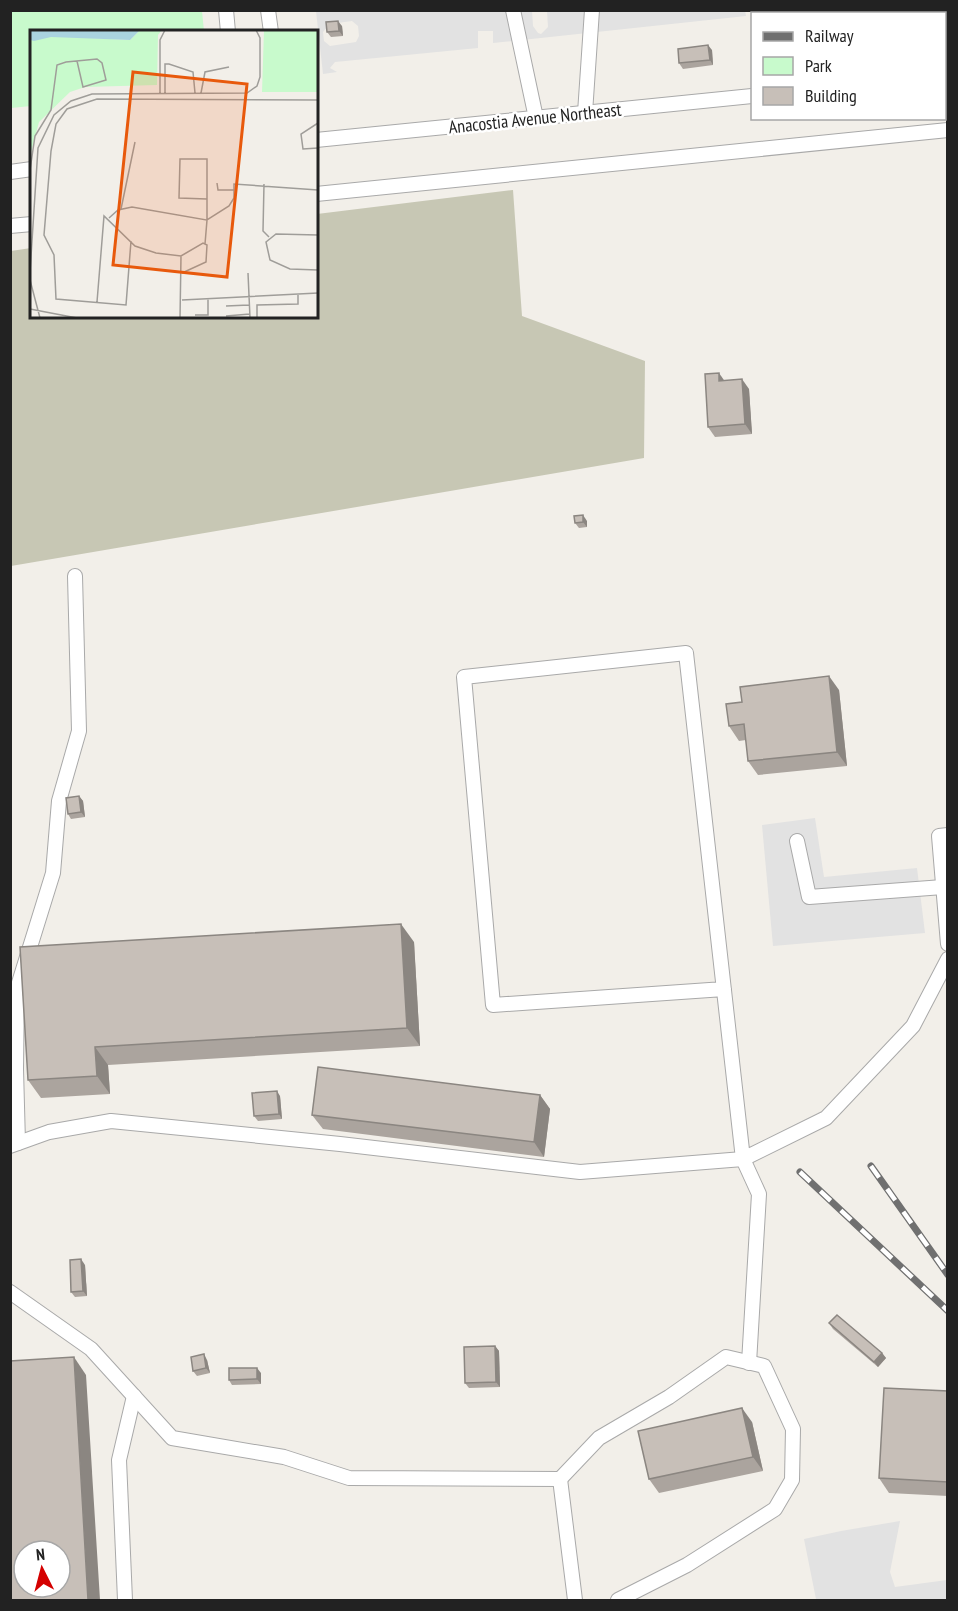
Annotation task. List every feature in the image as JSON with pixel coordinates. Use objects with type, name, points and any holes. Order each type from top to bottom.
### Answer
[{"type":"lane","points":[[226,10],[228,30]]},
{"type":"lane","points":[[268,10],[271,30]]},
{"type":"lane","points":[[513,10],[536,118]]},
{"type":"lane","points":[[585,113],[592,10]]},
{"type":"lane","name":"Anacostia Avenue Northeast","points":[[318,140],[751,96]]},
{"type":"lane","points":[[318,194],[948,130]]},
{"type":"lane","points":[[10,171],[30,169]]},
{"type":"lane","points":[[10,226],[30,224]]},
{"type":"lane","points":[[75,576],[79,730],[59,801],[52,873],[17,989],[14,1145],[49,1132],[111,1121],[340,1144],[580,1172],[743,1160],[826,1118],[913,1026],[948,959]]},
{"type":"lane","points":[[723,989],[494,1005],[464,677],[686,653],[743,1160],[759,1194],[749,1363]]},
{"type":"lane","points":[[948,835],[939,836],[948,944]]},
{"type":"lane","points":[[797,841],[809,897],[943,887]]},
{"type":"lane","points":[[10,1292],[91,1349],[172,1438],[284,1457],[349,1478],[560,1479],[599,1438],[669,1397],[726,1357],[764,1366],[793,1429],[792,1480],[775,1509],[687,1565],[618,1600]]},
{"type":"lane","points":[[125,1600],[119,1460],[134,1396]]},
{"type":"lane","points":[[560,1479],[575,1600]]},
{"type":"shaded area","points":[[745,10],[746,16],[493,43],[493,31],[478,31],[478,48],[335,62],[330,68],[337,72],[323,74],[316,11],[532,11],[533,26],[541,34],[548,27],[547,11]],"holes":[[[352,21],[358,26],[359,36],[356,42],[330,46],[324,41],[323,32],[330,24]]]},
{"type":"shaded area","points":[[513,190],[522,316],[645,361],[644,458],[11,566],[11,251],[30,248],[30,318],[318,318],[318,214]]},
{"type":"shaded area","points":[[815,818],[824,877],[917,868],[925,933],[773,946],[762,825]]},
{"type":"shaded area","points":[[900,1521],[890,1572],[895,1587],[947,1580],[947,1600],[810,1600],[816,1599],[804,1539]]},
{"type":"green space","points":[[10,11],[202,11],[204,30],[30,30],[30,106],[11,108]]},
{"type":"building","points":[[338,21],[339,31],[327,32],[326,22]]},
{"type":"building","points":[[708,45],[710,60],[679,63],[678,49]]},
{"type":"building","points":[[719,373],[719,381],[742,379],[745,424],[708,427],[705,374]]},
{"type":"building","points":[[583,515],[583,522],[575,523],[574,516]]},
{"type":"building","points":[[829,676],[837,752],[748,761],[744,724],[729,726],[726,704],[742,702],[740,687]]},
{"type":"building","points":[[79,796],[81,812],[68,814],[66,798]]},
{"type":"building","points":[[401,924],[407,1028],[95,1047],[97,1076],[28,1080],[20,947]]},
{"type":"building","points":[[318,1067],[540,1095],[534,1142],[312,1115]]},
{"type":"building","points":[[277,1091],[279,1114],[254,1116],[252,1093]]},
{"type":"building","points":[[81,1259],[83,1291],[71,1292],[70,1260]]},
{"type":"building","points":[[837,1315],[882,1353],[874,1362],[829,1323]]},
{"type":"building","points":[[495,1346],[496,1382],[465,1383],[464,1347]]},
{"type":"building","points":[[204,1354],[206,1368],[193,1371],[191,1357]]},
{"type":"building","points":[[74,1357],[88,1600],[10,1600],[10,1361]]},
{"type":"building","points":[[229,1368],[257,1368],[257,1379],[229,1380]]},
{"type":"building","points":[[884,1388],[948,1391],[948,1482],[879,1478]]},
{"type":"building","points":[[742,1408],[753,1457],[649,1479],[638,1431]]},
{"type":"railway","points":[[871,1166],[948,1275]]},
{"type":"railway","points":[[800,1172],[948,1311]]}]
